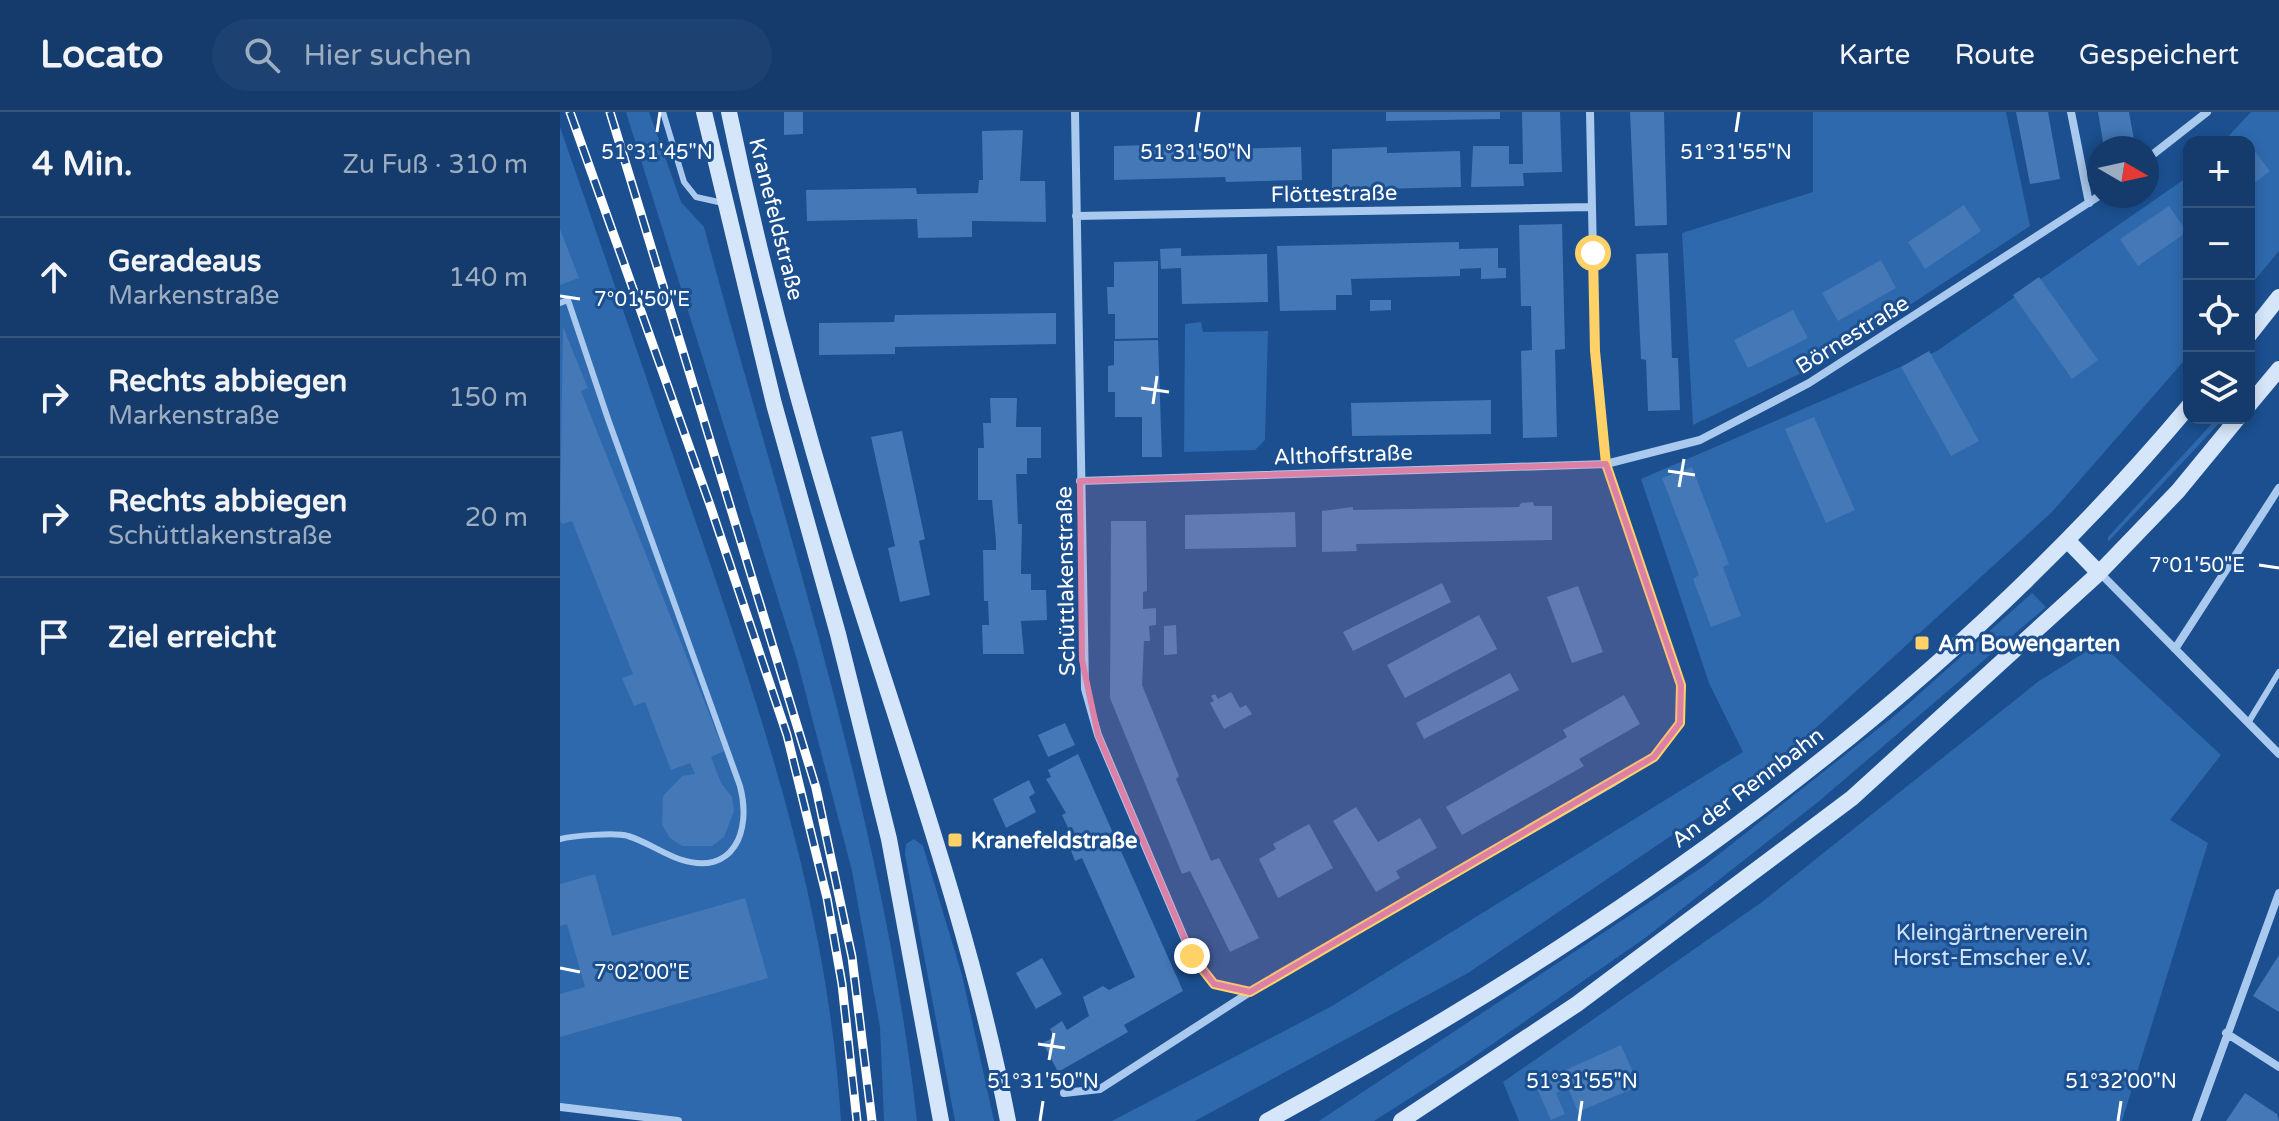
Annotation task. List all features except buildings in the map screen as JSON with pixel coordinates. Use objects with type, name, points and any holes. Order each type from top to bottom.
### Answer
[{"type":"main road","name":"Kranefeldstraße","points":[[704,112],[724,203],[889,839],[941,1121]]},
{"type":"main road","name":"Kranefeldstraße","points":[[729,112],[747,199],[801,402],[844,554],[969,953],[1008,1121]]},
{"type":"main road","points":[[2255,327],[2279,297]]},
{"type":"main road","points":[[2255,398],[2279,369]]},
{"type":"main road","name":"An der Rennbahn","points":[[1267,1121],[1441,1021],[1717,839],[1888,705],[2068,541],[2183,413]]},
{"type":"main road","points":[[1401,1121],[1577,1004],[1852,798],[2099,573],[2178,491],[2233,424]]},
{"type":"main road","points":[[2068,541],[2099,573]]},
{"type":"street","name":"Schüttlakenstraße","points":[[1075,112],[1082,660],[1085,689],[1098,735],[1192,956],[1214,984],[1250,992]]},
{"type":"street","points":[[1064,1093],[1100,1089],[1250,992],[1623,776],[1654,757],[1680,723],[1681,685],[1606,464],[1595,351],[1590,112]]},
{"type":"street","points":[[2071,112],[2087,193]]},
{"type":"street","points":[[2159,150],[2207,112]]},
{"type":"street","name":"Börnestraße","points":[[1606,464],[1700,440],[1809,383],[2087,204]]},
{"type":"street","name":"Flöttestraße","points":[[1076,216],[1591,207]]},
{"type":"street","name":"Althoffstraße","points":[[1080,481],[1606,464]]},
{"type":"street","points":[[2175,649],[2279,488]]},
{"type":"street","points":[[2099,573],[2279,754]]},
{"type":"street","points":[[2196,1121],[2279,893]]},
{"type":"street","points":[[2226,1033],[2279,1067]]},
{"type":"street","points":[[560,1107],[678,1121]]},
{"type":"lane","points":[[663,112],[684,182],[696,197],[724,203]]},
{"type":"lane","points":[[560,303],[568,300],[601,389],[608,419],[740,786],[746,813],[738,843],[726,855],[710,862],[678,859],[629,836],[560,839]]},
{"type":"lane","points":[[2248,723],[2279,672]]},
{"type":"highlighted area","points":[[1606,464],[1681,685],[1680,723],[1654,757],[1250,992],[1214,984],[1192,956],[1098,735],[1082,660],[1080,481]]},
{"type":"green space","points":[[626,112],[649,112],[681,202],[704,227],[797,559],[855,782],[901,1007],[917,1121],[884,1121],[880,1027],[852,871],[797,660]]},
{"type":"green space","points":[[1813,112],[2006,112],[2030,226],[1820,364],[1693,425],[1682,233],[1813,192]]},
{"type":"green space","points":[[2251,112],[2279,112],[2279,251],[2255,280],[2255,136],[2229,136]]},
{"type":"green space","points":[[560,127],[725,607],[771,751],[791,823],[823,969],[841,1121],[678,1121],[560,1107]]},
{"type":"green space","points":[[2183,180],[2183,362],[2052,512],[1773,767],[1468,973],[1195,1121],[1112,1121],[1332,1006],[1743,752],[1709,683],[1641,479],[1937,351],[2143,208],[2159,208],[2159,197]]},
{"type":"green space","points":[[1201,322],[1203,332],[1268,331],[1265,440],[1255,450],[1184,452],[1185,324]]},
{"type":"green space","points":[[2212,424],[2218,424],[2108,542],[2108,537]]},
{"type":"green space","points":[[2032,593],[2046,607],[1818,802],[1645,938],[1465,1063],[1374,1121],[1319,1121],[1704,866],[1898,713]]},
{"type":"green space","name":"Kleingärtnerverein Horst-Emscher e.V.","points":[[2100,643],[2221,755],[2170,820],[2208,843],[2122,1121],[1519,1121],[1503,1082],[1762,902],[2039,681]]},
{"type":"green space","points":[[914,839],[923,846],[962,975],[994,1121],[955,1121],[905,854],[906,844]]},
{"type":"railway","points":[[570,112],[710,505],[787,735],[827,898],[842,984],[857,1121]]},
{"type":"railway","points":[[610,112],[816,788],[852,957],[872,1121]]},
{"type":"place","name":"Am Bowengarten","points":[[1922,643]]},
{"type":"place","name":"Kranefeldstraße","points":[[955,840]]},
{"type":"route","points":[[1192,956],[1214,984],[1250,992],[1654,757],[1680,723],[1681,685],[1606,464],[1595,351],[1593,253]]}]
